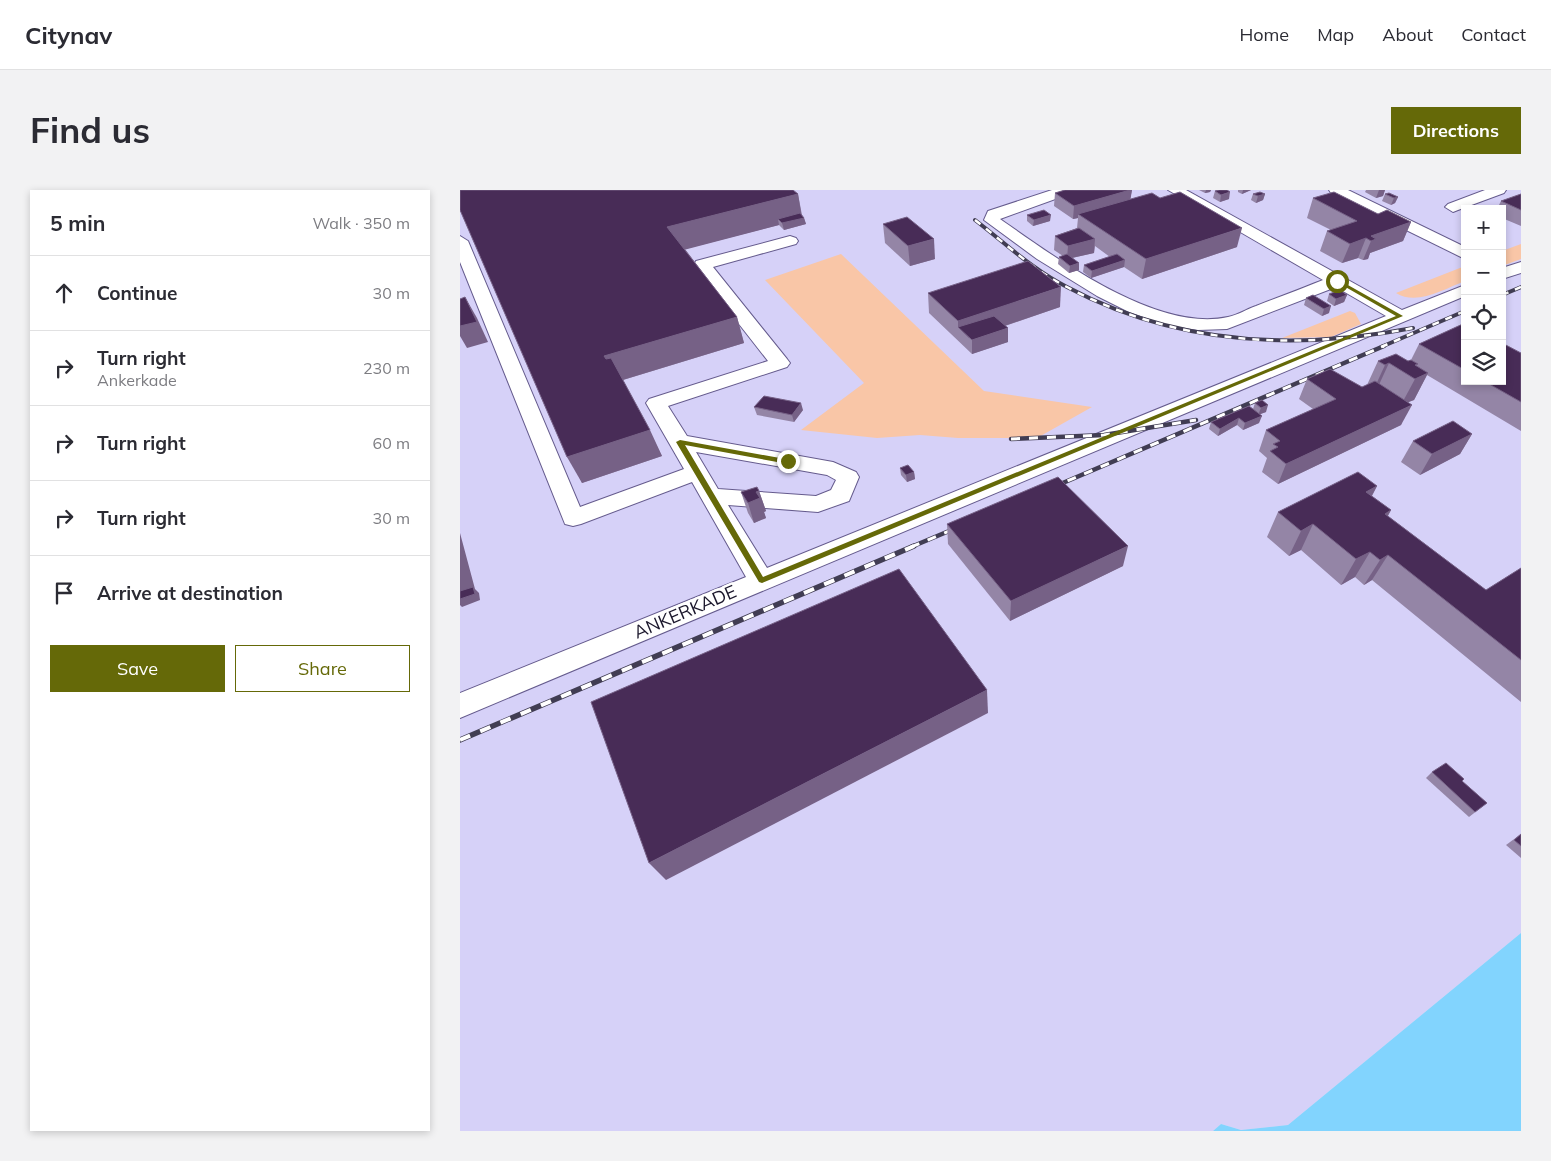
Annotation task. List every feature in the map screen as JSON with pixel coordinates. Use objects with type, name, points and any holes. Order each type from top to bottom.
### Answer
[{"type":"street","points":[[1067,190],[994,214],[992,220],[1073,276],[1136,308],[1162,317],[1195,323],[1227,323],[1337,281]]},
{"type":"street","points":[[1175,190],[1400,316]]},
{"type":"street","points":[[1336,190],[1461,252]]},
{"type":"street","points":[[1453,207],[1499,190]]},
{"type":"street","points":[[460,241],[573,518],[697,472]]},
{"type":"street","points":[[762,580],[656,403],[780,363],[702,265],[790,241]]},
{"type":"street","points":[[1506,273],[1521,267]]},
{"type":"street","name":"ANKERKADE","points":[[460,706],[1461,292]]},
{"type":"street","points":[[680,442],[833,470],[848,477],[841,495],[818,504],[712,496]]},
{"type":"shaded area","points":[[460,190],[1521,190],[1521,933],[1288,1125],[1241,1130],[1221,1124],[1213,1131],[460,1131]]},
{"type":"shaded area","points":[[1521,244],[1521,259],[1506,265],[1506,250]]},
{"type":"shaded area","points":[[841,254],[984,391],[1092,407],[1037,438],[958,438],[920,435],[877,438],[801,430],[864,383],[765,280]]},
{"type":"shaded area","points":[[1461,268],[1461,283],[1439,292],[1413,298],[1404,297],[1396,293]]},
{"type":"shaded area","points":[[1350,311],[1355,313],[1361,324],[1331,337],[1282,338]]},
{"type":"water","points":[[1521,933],[1521,1131],[1213,1131],[1221,1124],[1241,1130],[1288,1125]]},
{"type":"building","points":[[460,190],[793,190],[798,194],[667,227],[737,317],[604,356],[606,359],[611,358],[650,430],[567,457],[460,210]]},
{"type":"building","points":[[1065,190],[1130,190],[1074,206],[1055,193]]},
{"type":"building","points":[[1215,191],[1230,192],[1221,195]]},
{"type":"building","points":[[1180,192],[1242,228],[1146,259],[1078,214],[1152,193],[1160,198]]},
{"type":"building","points":[[1260,192],[1265,194],[1258,196],[1253,194]]},
{"type":"building","points":[[1334,192],[1378,214],[1387,210],[1411,222],[1371,236],[1376,239],[1371,241],[1366,238],[1350,244],[1327,231],[1357,221],[1313,198]]},
{"type":"building","points":[[1389,193],[1398,197],[1394,198],[1385,194]]},
{"type":"building","points":[[1521,194],[1521,210],[1501,201]]},
{"type":"building","points":[[1044,210],[1051,215],[1034,220],[1027,215]]},
{"type":"building","points":[[800,213],[804,218],[782,223],[778,219]]},
{"type":"building","points":[[907,217],[934,239],[908,246],[883,224]]},
{"type":"building","points":[[1079,228],[1095,239],[1068,246],[1055,236]]},
{"type":"building","points":[[1067,254],[1079,263],[1070,266],[1059,257]]},
{"type":"building","points":[[1117,254],[1125,260],[1092,271],[1084,265]]},
{"type":"building","points":[[1028,261],[1061,287],[958,321],[928,293]]},
{"type":"building","points":[[1340,290],[1347,295],[1336,299],[1329,294]]},
{"type":"building","points":[[1313,295],[1331,306],[1324,309],[1306,298]]},
{"type":"building","points":[[465,297],[477,322],[460,326],[460,299]]},
{"type":"building","points":[[994,316],[1008,328],[972,340],[958,327]]},
{"type":"building","points":[[1461,325],[1461,368],[1419,344]]},
{"type":"building","points":[[1506,345],[1521,353],[1521,402],[1491,385],[1506,385]]},
{"type":"building","points":[[1396,354],[1418,364],[1415,365],[1428,373],[1415,379],[1389,363],[1385,365],[1378,361]]},
{"type":"building","points":[[1330,369],[1362,387],[1375,381],[1412,405],[1286,464],[1270,451],[1278,447],[1273,444],[1280,441],[1266,430],[1336,399],[1307,379]]},
{"type":"building","points":[[764,396],[801,403],[792,415],[754,407]]},
{"type":"building","points":[[1262,400],[1268,405],[1261,408],[1255,403]]},
{"type":"building","points":[[1249,406],[1262,416],[1245,423],[1239,418],[1220,429],[1211,422]]},
{"type":"building","points":[[1453,421],[1472,434],[1432,454],[1413,441]]},
{"type":"building","points":[[908,465],[914,472],[906,475],[900,468]]},
{"type":"building","points":[[1358,472],[1377,486],[1366,492],[1391,510],[1385,514],[1486,590],[1521,568],[1521,660],[1388,555],[1380,560],[1370,552],[1356,559],[1313,524],[1301,531],[1278,512]]},
{"type":"building","points":[[1058,477],[1128,546],[1011,601],[947,524]]},
{"type":"building","points":[[757,487],[759,491],[756,492],[760,498],[748,503],[741,492]]},
{"type":"building","points":[[899,569],[987,690],[649,863],[591,702]]},
{"type":"building","points":[[473,587],[475,594],[460,599],[460,591]]},
{"type":"building","points":[[1446,763],[1464,779],[1462,781],[1487,803],[1475,812],[1432,772]]},
{"type":"building","points":[[1521,834],[1521,846],[1514,840]]},
{"type":"railway","points":[[975,220],[1031,264],[1067,287],[1108,306],[1150,321],[1193,332],[1236,338],[1280,340],[1324,339],[1413,328]]},
{"type":"railway","points":[[1506,293],[1521,287]]},
{"type":"railway","points":[[1381,347],[1461,313]]},
{"type":"railway","points":[[1051,488],[1384,346]]},
{"type":"railway","points":[[1011,439],[1104,435],[1196,420]]},
{"type":"railway","points":[[911,547],[961,526]]},
{"type":"railway","points":[[460,740],[914,546]]},
{"type":"route","points":[[788,461],[680,442],[762,580],[1400,316],[1337,281]]}]
